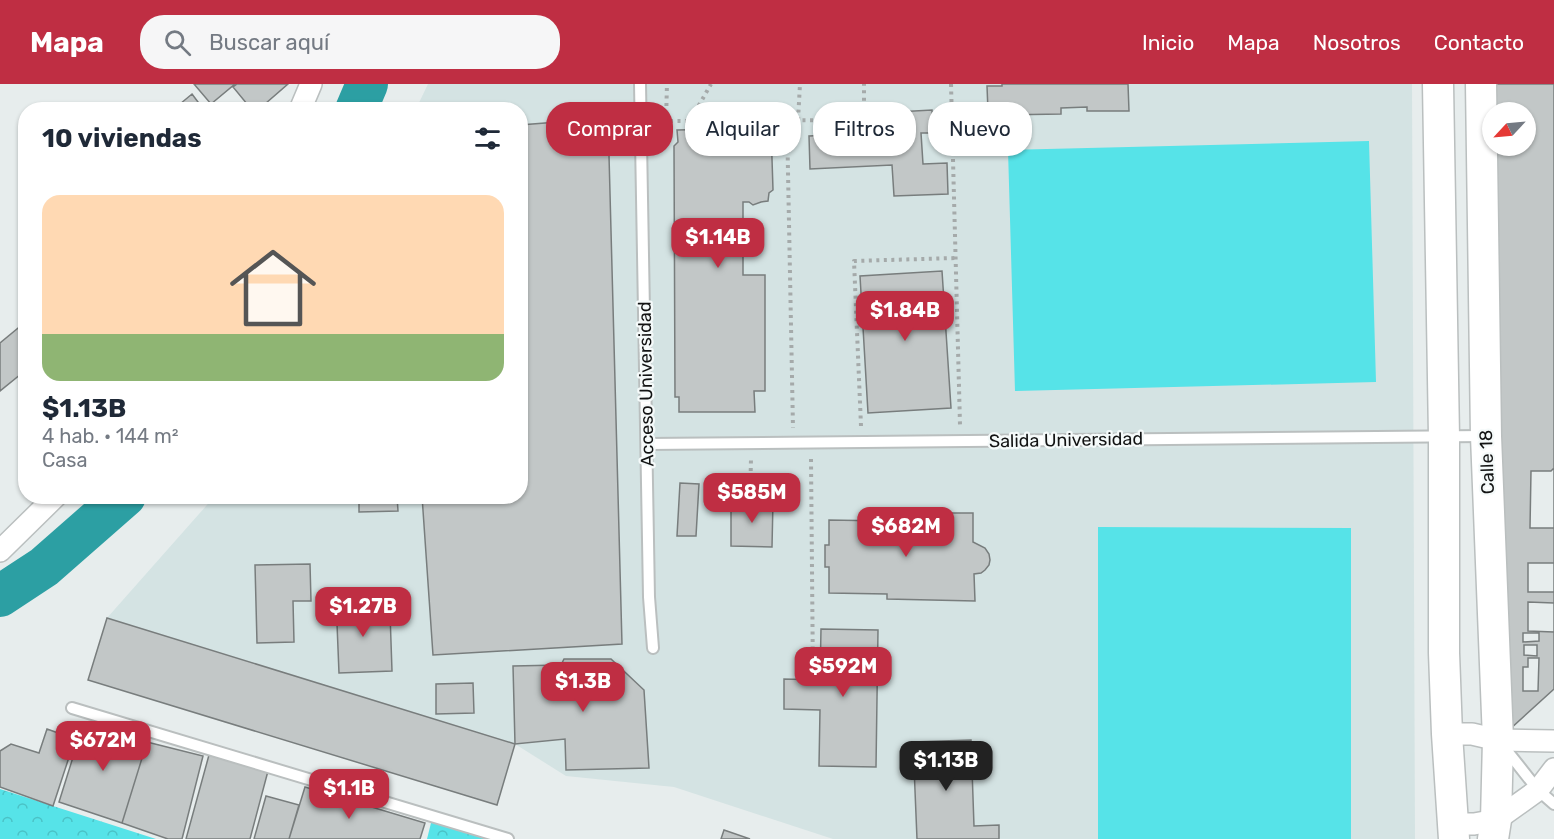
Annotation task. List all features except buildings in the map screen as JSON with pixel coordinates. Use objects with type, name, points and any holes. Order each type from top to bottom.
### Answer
[{"type":"main road","points":[[1438,84],[1444,437],[1444,653],[1453,832]]},
{"type":"main road","name":"Calle 18","points":[[1481,84],[1486,436],[1498,740],[1495,830]]},
{"type":"street","points":[[303,102],[311,84]]},
{"type":"street","points":[[0,551],[48,504]]},
{"type":"street","points":[[1447,734],[1472,734],[1498,740],[1554,741]]},
{"type":"street","points":[[1453,832],[1474,824],[1495,830],[1538,790],[1554,769]]},
{"type":"lane","name":"Acceso Universidad","points":[[640,84],[641,102]]},
{"type":"lane","name":"Acceso Universidad","points":[[643,156],[649,597],[653,648]]},
{"type":"lane","name":"Salida Universidad","points":[[647,444],[1486,436]]},
{"type":"lane","points":[[72,708],[508,839]]},
{"type":"lane","points":[[1498,740],[1538,790],[1554,804]]},
{"type":"path","points":[[667,84],[667,102]]},
{"type":"path","points":[[701,102],[711,84]]},
{"type":"path","points":[[799,102],[800,84]]},
{"type":"path","points":[[801,120],[851,120],[861,116],[864,105],[864,84]]},
{"type":"path","points":[[951,84],[961,441]]},
{"type":"path","points":[[788,156],[793,443]]},
{"type":"path","points":[[862,442],[854,261],[956,258]]},
{"type":"path","points":[[750,501],[751,443]]},
{"type":"path","points":[[811,443],[813,680]]},
{"type":"shaded area","points":[[428,84],[1412,84],[1415,839],[833,839],[674,787],[566,776],[515,744],[107,618],[208,504],[528,504],[528,102],[419,102]]},
{"type":"green space","points":[[1369,141],[1376,382],[1015,391],[1008,156],[1032,156],[1032,149]]},
{"type":"green space","points":[[1098,527],[1351,528],[1351,839],[1098,839]]},
{"type":"green space","points":[[0,789],[156,839],[0,839]]},
{"type":"green space","points":[[432,819],[489,839],[427,839]]},
{"type":"waterway","points":[[359,102],[367,84]]},
{"type":"waterway","points":[[0,596],[44,567],[116,504]]}]
